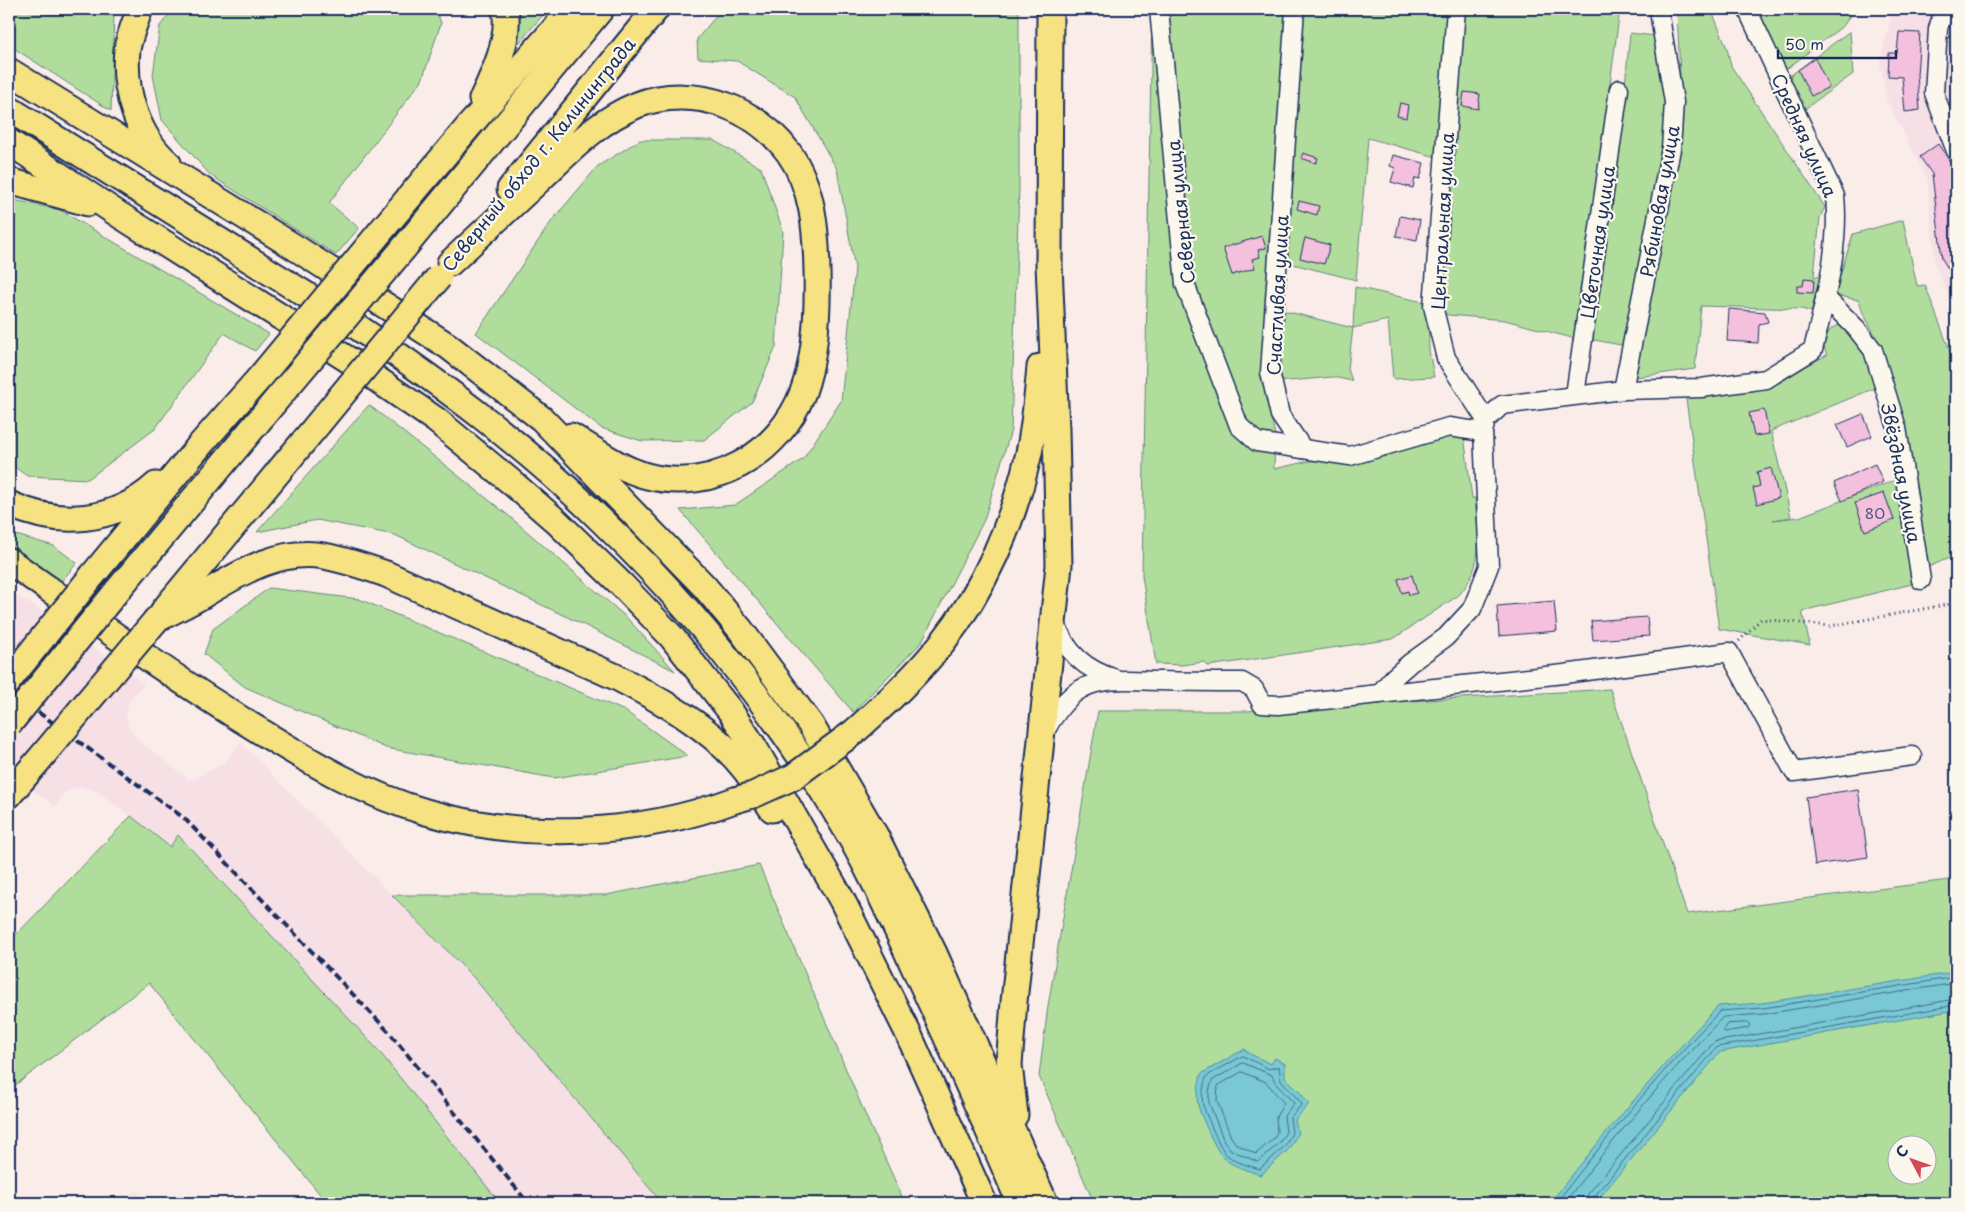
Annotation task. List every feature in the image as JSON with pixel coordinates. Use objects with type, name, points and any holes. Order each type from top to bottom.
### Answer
[{"type":"highway","points":[[140,9],[127,48],[126,75],[130,99],[140,127],[160,156],[199,189]]},
{"type":"highway","points":[[469,126],[499,64],[504,37],[505,9]]},
{"type":"highway","points":[[9,680],[200,445],[262,375],[469,126],[572,9]]},
{"type":"highway","points":[[9,724],[116,592],[601,9]]},
{"type":"highway","name":"Северный обход г. Калининграда","points":[[445,270],[656,9]]},
{"type":"highway","points":[[1019,1144],[1009,1065],[1059,565],[1056,430],[1049,284],[1050,9]]},
{"type":"highway","points":[[9,71],[296,248],[448,346],[542,419],[617,463],[646,476],[668,479],[696,479],[721,473],[743,464],[763,449],[794,412],[803,392],[810,370],[818,291],[816,229],[810,198],[789,153],[773,134],[757,120],[715,101],[692,97],[670,97],[639,104],[602,123],[445,270],[318,424],[156,620],[9,796]]},
{"type":"highway","points":[[9,109],[356,326],[402,357],[504,435],[550,473],[602,521],[666,587],[704,629],[761,701],[804,761],[834,809],[891,916],[946,1034],[1020,1203]]},
{"type":"highway","points":[[9,142],[110,209],[343,357],[436,420],[556,522],[634,597],[671,636],[709,681],[754,747],[842,900],[908,1033],[984,1203]]},
{"type":"highway","points":[[9,181],[110,209]]},
{"type":"highway","points":[[9,561],[194,691],[299,755],[363,789],[424,812],[475,825],[524,830],[586,830],[658,822],[719,806],[753,795],[793,777],[854,732],[892,698],[943,642],[965,610],[1005,533],[1020,490],[1034,425],[1049,284]]},
{"type":"highway","points":[[542,419],[704,586],[740,628],[812,725],[880,843],[934,953],[1045,1203]]},
{"type":"highway","points":[[9,504],[40,516],[61,519],[82,518],[111,512],[141,498],[200,445]]},
{"type":"highway","points":[[156,620],[203,595],[238,573],[278,558],[323,556],[386,574],[616,677],[646,693],[703,730],[745,770],[806,859],[842,900]]},
{"type":"street","name":"Северная улица","points":[[1159,9],[1185,284],[1239,426],[1257,442],[1303,449]]},
{"type":"street","name":"Счастливая улица","points":[[1295,9],[1270,372],[1280,415],[1303,449]]},
{"type":"street","name":"Центральная улица","points":[[1456,9],[1433,306],[1446,358],[1484,426]]},
{"type":"street","name":"Средняя улица","points":[[1484,426],[1502,405],[1575,394],[1623,390],[1701,388],[1766,379],[1812,350],[1826,297],[1838,221],[1835,196],[1747,9]]},
{"type":"street","points":[[1944,9],[1938,29],[1934,93],[1956,151]]},
{"type":"street","name":"Рябиновая улица","points":[[1623,390],[1671,149],[1674,102],[1659,11]]},
{"type":"street","name":"Цветочная улица","points":[[1575,394],[1618,88]]},
{"type":"street","name":"Звёздная улица","points":[[1826,297],[1856,328],[1873,350],[1897,428],[1921,580]]},
{"type":"street","points":[[1303,449],[1350,456],[1449,427],[1484,426],[1489,566],[1472,609],[1446,637],[1410,663],[1379,694]]},
{"type":"street","points":[[1053,617],[1062,639],[1075,656],[1100,674],[1121,681]]},
{"type":"street","points":[[1042,738],[1055,716],[1080,690],[1099,682],[1242,682],[1254,689],[1262,704],[1278,705],[1564,674],[1729,652],[1794,772],[1912,756]]},
{"type":"path","points":[[1729,652],[1761,618],[1830,626],[1956,603]]},
{"type":"shaded area","points":[[1893,9],[1956,9],[1956,313],[1936,267],[1927,178],[1887,101],[1880,62]]},
{"type":"shaded area","points":[[9,591],[39,609],[144,684],[131,698],[127,707],[126,717],[128,726],[139,741],[188,779],[195,779],[225,762],[241,743],[474,978],[662,1203],[500,1203],[378,1050],[170,847],[99,792],[82,787],[74,789],[64,793],[55,806],[9,773]]},
{"type":"shaded area","points":[[137,1191],[145,1203],[119,1203]]},
{"type":"green space","points":[[9,9],[116,9],[114,13],[111,111],[9,45]]},
{"type":"green space","points":[[173,9],[436,9],[441,23],[422,80],[329,203],[359,228],[336,255],[210,175],[162,120],[153,75],[160,26]]},
{"type":"green space","points":[[516,9],[548,9],[519,43]]},
{"type":"green space","points":[[722,9],[1019,9],[1019,187],[1011,430],[984,520],[921,643],[853,712],[680,510],[735,505],[803,459],[841,401],[855,268],[837,169],[795,97],[737,61],[698,58],[697,39]]},
{"type":"green space","points":[[1152,9],[1451,9],[1440,158],[1368,138],[1356,280],[1285,262],[1281,310],[1353,328],[1348,369],[1352,381],[1333,377],[1277,382],[1267,398],[1275,435],[1274,469],[1309,461],[1329,460],[1398,445],[1464,435],[1472,498],[1475,498],[1478,537],[1478,549],[1473,572],[1459,595],[1393,639],[1208,666],[1204,662],[1182,665],[1156,664],[1142,576]]},
{"type":"green space","points":[[1462,9],[1620,9],[1576,339],[1505,320],[1438,314]]},
{"type":"green space","points":[[1677,9],[1711,9],[1727,48],[1731,66],[1825,207],[1820,217],[1814,276],[1820,277],[1811,312],[1802,309],[1701,306],[1695,369],[1636,377],[1632,369],[1673,168],[1678,158],[1677,119],[1680,76]]},
{"type":"green space","points":[[1751,9],[1854,9],[1844,25],[1780,74]]},
{"type":"green space","points":[[1850,31],[1853,74],[1799,113],[1783,81]]},
{"type":"green space","points":[[1630,33],[1664,37],[1667,112],[1644,243],[1641,250],[1626,346],[1589,339],[1611,169],[1617,169]]},
{"type":"green space","points":[[640,140],[713,140],[761,168],[783,231],[776,347],[752,402],[704,440],[642,441],[601,428],[476,333],[551,222],[598,166]]},
{"type":"green space","points":[[9,199],[60,210],[269,334],[255,351],[224,333],[155,429],[88,479],[27,476],[9,463]]},
{"type":"green space","points":[[1903,220],[1917,286],[1925,285],[1956,367],[1956,555],[1926,568],[1875,335],[1863,313],[1859,300],[1834,295],[1853,234]]},
{"type":"green space","points":[[1355,287],[1428,303],[1429,350],[1434,377],[1393,379],[1388,320],[1353,328]]},
{"type":"green space","points":[[1843,324],[1865,344],[1875,388],[1771,431],[1791,517],[1773,520],[1799,517],[1898,479],[1912,584],[1802,611],[1810,645],[1719,629],[1686,399],[1687,387],[1780,380],[1827,355],[1822,342],[1832,328]]},
{"type":"green space","points":[[369,405],[509,516],[626,617],[675,671],[586,626],[395,535],[317,520],[257,532]]},
{"type":"green space","points":[[9,533],[54,546],[77,563],[59,584],[9,548]]},
{"type":"green space","points":[[269,588],[359,599],[625,711],[688,756],[554,778],[386,748],[245,687],[204,654],[213,629]]},
{"type":"green space","points":[[1610,689],[1687,914],[1956,879],[1956,1203],[1094,1203],[1039,1076],[1048,1006],[1098,711],[1246,711]]},
{"type":"green space","points":[[131,816],[170,847],[178,835],[378,1050],[500,1203],[327,1203],[149,983],[9,1090],[9,942]]},
{"type":"green space","points":[[759,865],[905,1203],[662,1203],[474,978],[392,895],[606,895]]},
{"type":"water","points":[[1956,972],[1956,1010],[1720,1052],[1595,1203],[1550,1203],[1590,1152],[1718,1006],[1762,1003]]},
{"type":"water","points":[[1244,1049],[1271,1064],[1275,1058],[1285,1064],[1285,1077],[1309,1104],[1295,1120],[1298,1133],[1289,1149],[1261,1175],[1235,1166],[1223,1157],[1216,1148],[1199,1110],[1197,1101],[1201,1074]]},
{"type":"building","points":[[1956,14],[1956,36],[1946,20]]},
{"type":"building","points":[[1899,32],[1920,33],[1917,75],[1920,110],[1905,112],[1902,77],[1888,76],[1889,53],[1897,53]]},
{"type":"building","points":[[1815,58],[1829,87],[1811,96],[1798,70]]},
{"type":"building","points":[[1464,92],[1480,94],[1478,109],[1462,106]]},
{"type":"building","points":[[1400,103],[1408,105],[1406,118],[1397,116]]},
{"type":"building","points":[[1938,144],[1955,169],[1956,281],[1942,259],[1932,174],[1920,157]]},
{"type":"building","points":[[1303,153],[1318,158],[1316,163],[1301,158]]},
{"type":"building","points":[[1393,155],[1424,163],[1420,179],[1415,178],[1413,188],[1391,182],[1395,168],[1390,166]]},
{"type":"building","points":[[1299,201],[1319,206],[1317,215],[1297,209]]},
{"type":"building","points":[[1400,216],[1420,220],[1417,240],[1396,236]]},
{"type":"building","points":[[1262,236],[1266,248],[1258,250],[1260,257],[1252,259],[1255,268],[1232,275],[1223,248]]},
{"type":"building","points":[[1305,238],[1330,245],[1324,264],[1300,258]]},
{"type":"building","points":[[1804,278],[1814,279],[1813,293],[1797,292],[1797,286],[1803,286]]},
{"type":"building","points":[[1729,309],[1765,312],[1768,322],[1759,324],[1758,343],[1727,341]]},
{"type":"building","points":[[1764,410],[1769,434],[1754,436],[1749,413]]},
{"type":"building","points":[[1863,414],[1872,436],[1847,447],[1837,425]]},
{"type":"building","points":[[1875,464],[1883,482],[1842,501],[1834,483]]},
{"type":"building","points":[[1771,468],[1779,498],[1757,504],[1753,488],[1760,486],[1757,472]]},
{"type":"building","points":[[1884,493],[1894,520],[1865,531],[1855,503]]},
{"type":"building","points":[[1412,575],[1417,593],[1409,595],[1408,591],[1402,593],[1398,579]]},
{"type":"building","points":[[1554,601],[1557,631],[1499,636],[1497,606]]},
{"type":"building","points":[[1647,617],[1649,636],[1593,640],[1591,621]]},
{"type":"building","points":[[1858,789],[1868,857],[1815,865],[1806,797]]},
{"type":"railway","points":[[9,691],[184,818],[389,1032],[528,1203]]}]
